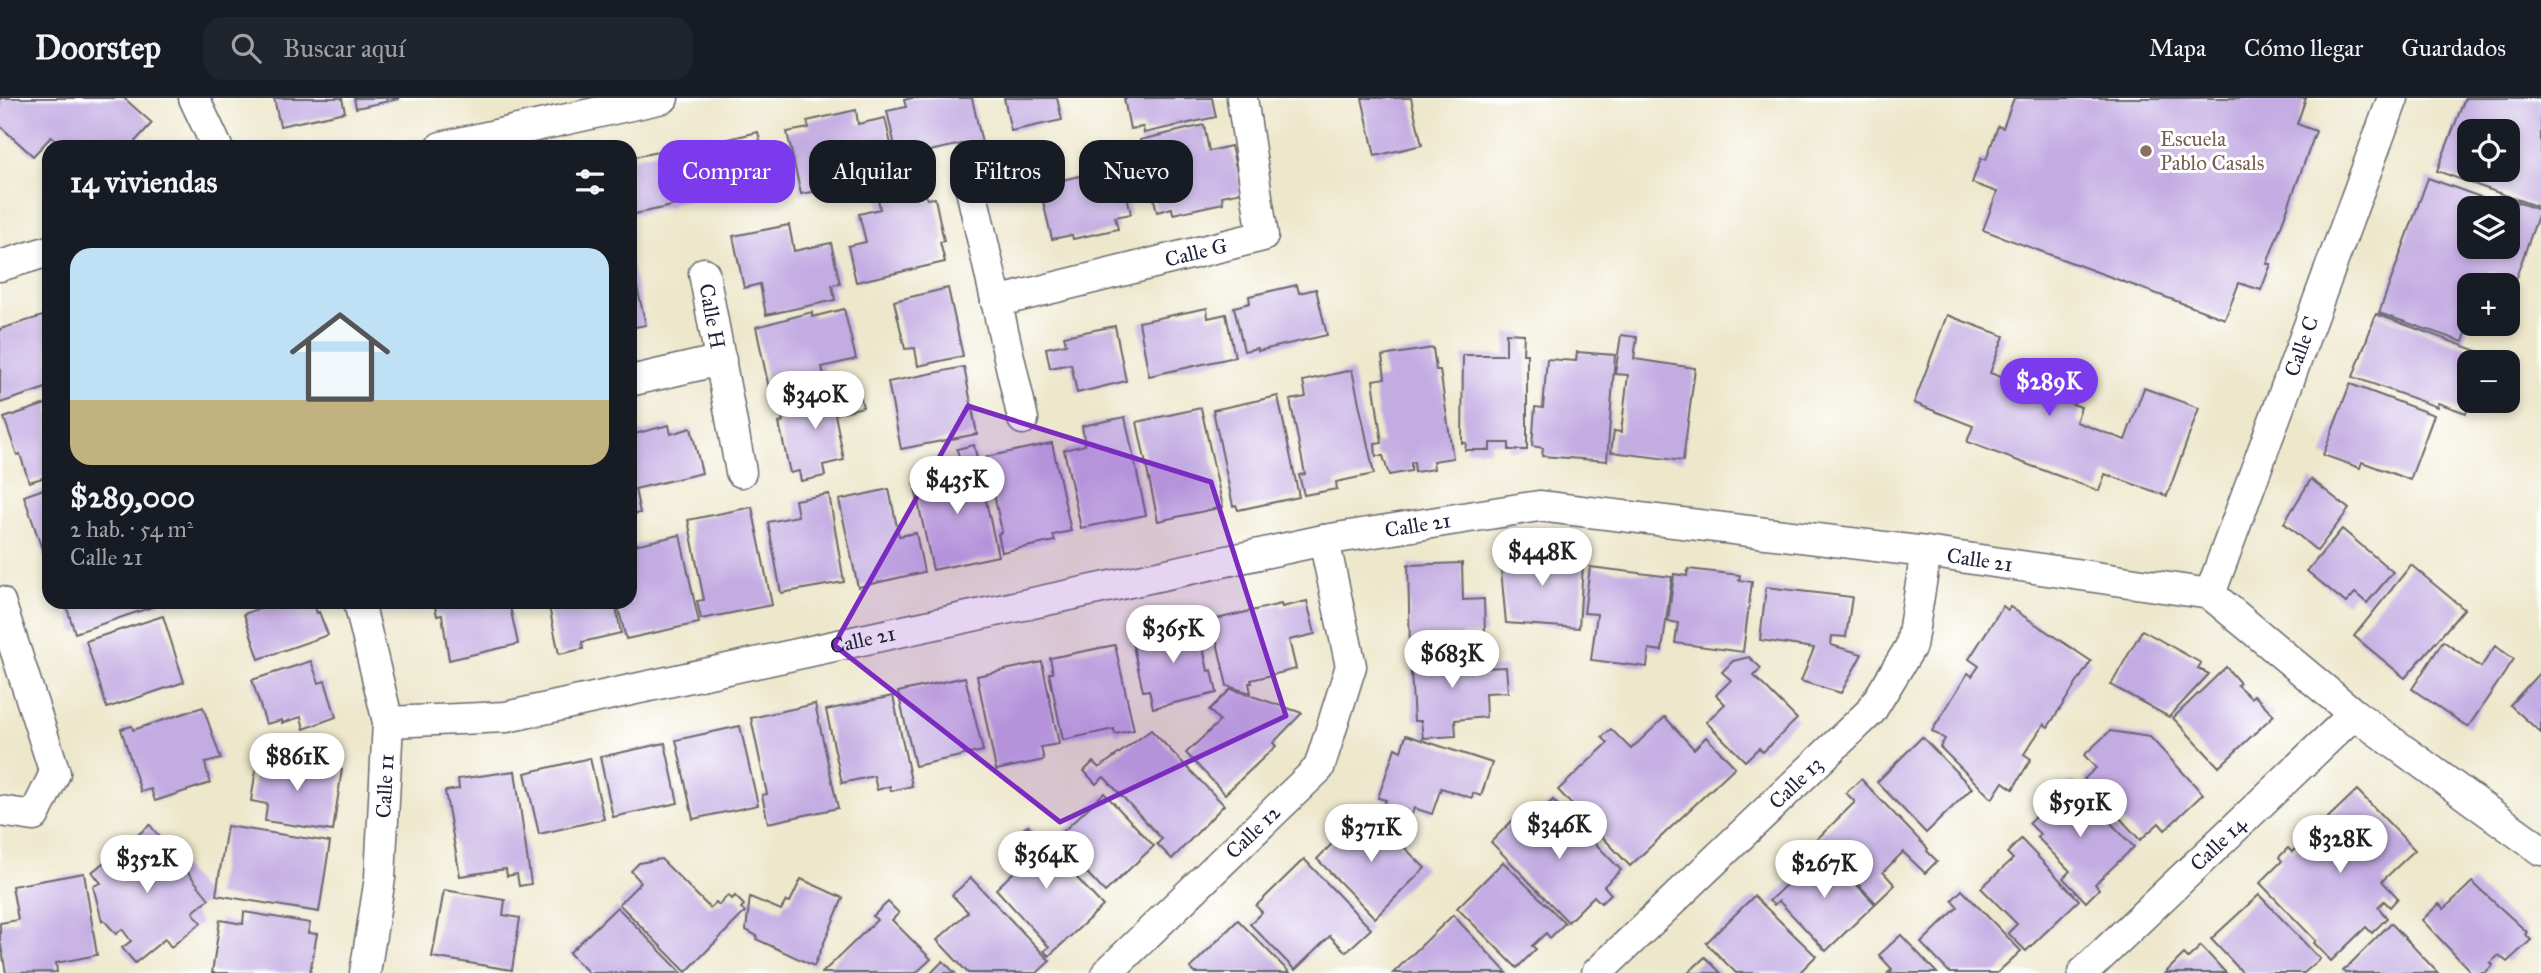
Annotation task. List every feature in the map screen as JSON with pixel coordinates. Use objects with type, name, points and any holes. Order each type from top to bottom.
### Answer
[{"type":"street","points":[[194,98],[214,140]]},
{"type":"street","points":[[474,140],[663,98]]},
{"type":"street","name":"Calle G","points":[[996,302],[1263,236],[1242,98]]},
{"type":"street","name":"Calle C","points":[[2210,594],[2393,98]]},
{"type":"street","points":[[975,203],[1023,419]]},
{"type":"street","points":[[0,266],[42,253]]},
{"type":"street","name":"Calle H","points":[[704,273],[741,472]]},
{"type":"street","name":"Calle H","points":[[637,379],[721,360]]},
{"type":"street","name":"Calle 21","points":[[388,722],[506,717],[1324,540],[1539,506],[1926,552],[2210,594]]},
{"type":"street","name":"Calle 12","points":[[1107,973],[1320,768],[1351,666],[1324,540]]},
{"type":"street","name":"Calle 13","points":[[1597,973],[1871,711],[1911,646],[1926,552]]},
{"type":"street","points":[[2210,594],[2354,714],[2541,850]]},
{"type":"street","points":[[0,602],[55,773],[34,816],[0,811]]},
{"type":"street","name":"Calle 11","points":[[361,609],[388,722],[380,878],[365,973]]},
{"type":"street","name":"Calle 14","points":[[2082,973],[2354,714]]},
{"type":"highlighted area","points":[[968,406],[1211,482],[1286,716],[1060,822],[834,645]]},
{"type":"building","points":[[0,98],[124,98],[152,123],[136,140],[54,140],[51,137],[42,140],[42,146],[33,156],[0,126]]},
{"type":"building","points":[[274,98],[342,98],[345,112],[280,126]]},
{"type":"building","points":[[354,98],[399,98],[399,99],[356,108]]},
{"type":"building","points":[[972,98],[981,140],[950,140],[950,147],[936,150],[936,140],[894,140],[887,111],[906,107],[904,100]]},
{"type":"building","points":[[1004,98],[1057,98],[1062,120],[1011,131]]},
{"type":"building","points":[[1124,98],[1212,98],[1216,117],[1144,133],[1143,127],[1130,129]]},
{"type":"building","points":[[1362,98],[1411,98],[1422,145],[1375,156]]},
{"type":"building","points":[[2014,98],[2306,98],[2297,124],[2316,131],[2267,264],[2271,264],[2261,290],[2239,283],[2225,319],[1983,230],[1997,192],[1972,183],[1981,158],[1986,160],[1998,126],[2003,128]]},
{"type":"building","points":[[2465,98],[2541,98],[2541,208],[2520,201],[2520,196],[2507,196],[2468,182],[2520,182],[2520,119],[2457,119],[2457,178],[2437,171]]},
{"type":"building","points":[[856,110],[858,124],[885,118],[890,140],[809,140],[809,193],[801,194],[795,167],[795,140],[789,140],[787,132],[809,128],[807,121]]},
{"type":"building","points":[[1204,125],[1209,151],[1231,146],[1242,192],[1222,196],[1223,203],[1173,214],[1172,208],[1157,212],[1155,203],[1193,203],[1193,140],[1140,140]]},
{"type":"building","points":[[758,132],[760,140],[725,140]]},
{"type":"building","points":[[658,152],[658,203],[672,203],[672,206],[637,214],[637,156]]},
{"type":"building","points":[[1079,176],[1079,203],[1129,203],[1131,214],[1115,217],[1118,229],[1073,239],[1072,235],[1052,239],[1043,203],[1065,203],[1065,179]]},
{"type":"building","points":[[2428,178],[2478,196],[2457,196],[2457,259],[2520,259],[2520,203],[2540,210],[2518,273],[2457,273],[2457,336],[2465,336],[2463,342],[2379,313]]},
{"type":"building","points":[[879,203],[936,203],[944,241],[940,242],[945,262],[856,282],[848,246],[866,242],[859,214],[880,209]]},
{"type":"building","points":[[789,225],[794,251],[831,243],[840,284],[832,285],[835,300],[766,315],[760,284],[744,288],[733,236]]},
{"type":"building","points":[[1297,285],[1299,293],[1316,289],[1327,335],[1258,351],[1258,348],[1244,351],[1234,307],[1250,303],[1249,296]]},
{"type":"building","points":[[637,287],[646,325],[637,327]]},
{"type":"building","points":[[948,288],[963,356],[918,366],[915,348],[905,349],[894,301]]},
{"type":"building","points":[[1207,308],[1208,318],[1226,314],[1235,357],[1149,376],[1139,322]]},
{"type":"building","points":[[844,309],[856,359],[822,367],[825,379],[770,393],[756,327],[812,312],[812,317]]},
{"type":"building","points":[[2376,314],[2475,350],[2457,350],[2457,410],[2438,403],[2437,407],[2353,377]]},
{"type":"building","points":[[1947,315],[2004,336],[1990,373],[2081,407],[2076,422],[2125,440],[2144,388],[2199,408],[2167,496],[2105,474],[2099,491],[1967,442],[1973,426],[1914,403]]},
{"type":"building","points":[[42,316],[42,389],[0,403],[0,329]]},
{"type":"building","points":[[1115,326],[1126,381],[1077,393],[1071,364],[1050,368],[1046,348],[1066,344],[1064,336]]},
{"type":"building","points":[[1506,333],[1524,334],[1523,354],[1527,354],[1527,450],[1509,450],[1509,443],[1490,443],[1490,450],[1465,450],[1466,443],[1462,443],[1463,355],[1506,355]]},
{"type":"building","points":[[1621,335],[1637,337],[1634,359],[1695,368],[1683,461],[1611,452],[1614,431],[1621,432],[1628,375],[1615,374]]},
{"type":"building","points":[[1433,348],[1436,370],[1440,370],[1453,458],[1433,461],[1434,469],[1415,472],[1414,462],[1411,462],[1411,471],[1389,475],[1383,456],[1376,456],[1375,444],[1382,443],[1373,380],[1385,378],[1382,356]]},
{"type":"building","points":[[1577,352],[1615,355],[1607,461],[1542,456],[1543,448],[1532,446],[1535,407],[1543,408],[1547,359],[1576,361]]},
{"type":"building","points":[[964,367],[977,434],[901,449],[888,382]]},
{"type":"building","points":[[1352,370],[1374,474],[1336,482],[1337,489],[1304,495],[1299,475],[1305,474],[1290,400],[1306,397],[1303,381]]},
{"type":"building","points":[[2350,384],[2434,415],[2410,480],[2362,462],[2360,468],[2323,455]]},
{"type":"building","points":[[859,390],[863,407],[835,414],[844,460],[823,465],[825,476],[801,481],[799,471],[790,473],[779,423],[783,422],[780,403],[834,391],[835,396]]},
{"type":"building","points":[[1278,396],[1299,497],[1238,510],[1236,505],[1233,506],[1213,410]]},
{"type":"building","points":[[42,405],[42,478],[29,482],[4,418]]},
{"type":"building","points":[[1201,408],[1223,507],[1158,521],[1137,422]]},
{"type":"building","points":[[1125,417],[1146,515],[1081,528],[1064,450],[1085,445],[1082,426]]},
{"type":"building","points":[[669,425],[671,434],[691,428],[702,473],[637,489],[637,433]]},
{"type":"building","points":[[1052,443],[1071,531],[1053,535],[1055,541],[1002,552],[998,534],[1002,532],[986,457]]},
{"type":"building","points":[[974,445],[998,556],[933,570],[914,484],[963,473],[957,449]]},
{"type":"building","points":[[2311,479],[2349,509],[2317,551],[2284,523]]},
{"type":"building","points":[[889,489],[899,536],[916,533],[924,572],[858,587],[839,500]]},
{"type":"building","points":[[42,490],[42,549],[24,496]]},
{"type":"building","points":[[829,494],[844,582],[781,593],[768,522],[798,516],[795,500]]},
{"type":"building","points":[[752,507],[772,605],[701,619],[697,601],[704,600],[688,520]]},
{"type":"building","points":[[2342,529],[2393,572],[2367,603],[2355,593],[2346,603],[2307,571]]},
{"type":"building","points":[[680,535],[699,623],[626,639],[619,609],[637,609],[637,544]]},
{"type":"building","points":[[1520,546],[1570,549],[1569,564],[1583,565],[1579,628],[1506,623],[1500,559],[1517,562]]},
{"type":"building","points":[[1462,563],[1463,600],[1484,599],[1485,634],[1461,634],[1461,648],[1410,650],[1408,565]]},
{"type":"building","points":[[2411,565],[2464,609],[2405,678],[2354,636]]},
{"type":"building","points":[[1590,567],[1672,577],[1662,651],[1649,649],[1647,667],[1591,660],[1597,614],[1584,613]]},
{"type":"building","points":[[1688,569],[1740,575],[1739,580],[1752,582],[1743,652],[1675,643],[1678,623],[1668,621],[1674,574],[1687,576]]},
{"type":"building","points":[[1766,587],[1852,597],[1846,637],[1832,636],[1831,645],[1862,654],[1841,693],[1801,681],[1814,648],[1760,640]]},
{"type":"building","points":[[1307,601],[1315,634],[1289,640],[1296,669],[1251,680],[1251,693],[1227,686],[1212,620],[1281,604],[1282,607]]},
{"type":"building","points":[[2003,606],[2008,610],[2010,607],[2091,661],[2048,727],[2044,724],[2024,754],[2031,759],[2013,789],[2003,782],[1992,799],[1940,747],[1945,739],[1932,731],[1968,673],[1972,676],[1979,666],[1969,659]]},
{"type":"building","points":[[67,609],[146,609],[75,633]]},
{"type":"building","points":[[257,609],[316,609],[328,635],[259,659],[244,614]]},
{"type":"building","points":[[436,609],[510,609],[518,644],[449,660],[442,615],[437,616]]},
{"type":"building","points":[[549,609],[616,609],[621,633],[582,642],[583,649],[559,654]]},
{"type":"building","points":[[163,616],[184,682],[107,708],[86,641]]},
{"type":"building","points":[[1182,625],[1183,629],[1198,625],[1208,671],[1212,670],[1217,693],[1153,708],[1149,690],[1143,691],[1131,637]]},
{"type":"building","points":[[2142,630],[2201,663],[2198,668],[2209,674],[2169,717],[2111,685]]},
{"type":"building","points":[[2443,641],[2481,667],[2495,646],[2514,659],[2468,727],[2412,689]]},
{"type":"building","points":[[1115,645],[1134,730],[1115,734],[1114,729],[1063,740],[1049,673],[1053,673],[1050,658]]},
{"type":"building","points":[[1481,650],[1482,668],[1506,667],[1508,692],[1485,693],[1486,717],[1455,720],[1456,736],[1423,738],[1421,721],[1414,721],[1410,655]]},
{"type":"building","points":[[1749,657],[1761,668],[1754,676],[1797,719],[1763,752],[1759,748],[1745,761],[1706,722],[1725,704],[1716,695],[1731,680],[1722,672],[1733,661]]},
{"type":"building","points":[[311,661],[319,683],[325,681],[336,717],[304,729],[301,717],[282,723],[282,720],[266,724],[252,680]]},
{"type":"building","points":[[1042,662],[1059,744],[1041,747],[1044,760],[996,770],[977,676]]},
{"type":"building","points":[[2226,667],[2240,683],[2237,685],[2251,698],[2254,695],[2274,715],[2219,767],[2173,718]]},
{"type":"building","points":[[2541,671],[2541,733],[2510,705]]},
{"type":"building","points":[[965,677],[983,751],[915,766],[898,692]]},
{"type":"building","points":[[1231,689],[1302,713],[1273,743],[1276,746],[1225,794],[1186,753],[1220,721],[1209,710]]},
{"type":"building","points":[[893,696],[912,786],[891,791],[890,786],[877,790],[874,776],[842,783],[826,710]]},
{"type":"building","points":[[815,704],[838,808],[768,823],[762,795],[767,794],[751,718]]},
{"type":"building","points":[[203,707],[221,759],[205,763],[210,783],[155,801],[151,789],[141,792],[121,729],[132,726],[133,730]]},
{"type":"building","points":[[1665,717],[1694,749],[1706,737],[1735,767],[1630,866],[1558,790],[1608,743],[1602,737],[1611,729],[1631,749]]},
{"type":"building","points":[[740,726],[758,805],[693,819],[676,740]]},
{"type":"building","points":[[1151,730],[1224,805],[1172,859],[1157,844],[1162,839],[1104,777],[1096,784],[1084,771],[1093,762],[1099,768]]},
{"type":"building","points":[[2110,731],[2150,737],[2203,794],[2165,830],[2159,823],[2140,840],[2084,779],[2096,768],[2084,755]]},
{"type":"building","points":[[1406,735],[1492,763],[1481,796],[1473,793],[1472,798],[1441,788],[1432,814],[1414,808],[1409,824],[1381,814],[1386,800],[1378,798],[1395,748],[1401,751]]},
{"type":"building","points":[[1922,737],[1972,788],[1926,833],[1877,782]]},
{"type":"building","points":[[665,743],[678,803],[613,817],[600,757]]},
{"type":"building","points":[[258,756],[342,769],[333,831],[265,821],[267,804],[251,801]]},
{"type":"building","points":[[590,758],[604,819],[539,834],[525,773]]},
{"type":"building","points":[[515,771],[531,884],[519,886],[517,874],[507,876],[506,869],[460,876],[445,791],[459,789],[458,779]]},
{"type":"building","points":[[1861,779],[1937,861],[1925,873],[1903,852],[1883,872],[1895,885],[1876,903],[1816,840],[1855,802],[1846,793]]},
{"type":"building","points":[[2070,781],[2134,847],[2095,884],[2099,889],[2086,902],[2063,878],[2070,871],[2037,837],[2040,834],[2029,823]]},
{"type":"building","points":[[2357,790],[2415,850],[2382,881],[2398,898],[2390,907],[2384,901],[2378,907],[2387,918],[2372,933],[2366,927],[2331,961],[2314,943],[2316,941],[2260,883],[2282,861],[2279,857],[2288,848],[2292,852]]},
{"type":"building","points":[[1104,793],[1154,846],[1105,892],[1055,839]]},
{"type":"building","points":[[1553,800],[1621,870],[1604,886],[1611,894],[1601,903],[1594,896],[1568,922],[1491,842],[1513,820],[1530,838],[1541,828],[1532,820]]},
{"type":"building","points":[[1366,809],[1425,868],[1375,918],[1317,859]]},
{"type":"building","points":[[150,825],[209,899],[193,912],[201,923],[171,947],[165,939],[135,963],[122,948],[131,941],[122,929],[116,934],[103,919],[102,921],[93,886],[101,883],[92,872]]},
{"type":"building","points":[[1028,825],[1103,906],[1049,956],[1044,951],[1049,947],[996,889],[1018,868],[1001,849]]},
{"type":"building","points":[[227,826],[330,842],[319,912],[216,895]]},
{"type":"building","points":[[2021,839],[2079,900],[2026,951],[2008,933],[2017,924],[1981,888],[2013,859],[2007,853]]},
{"type":"building","points":[[1823,849],[1875,904],[1826,951],[1779,901],[1774,905],[1769,901]]},
{"type":"building","points":[[661,859],[710,908],[716,902],[719,905],[728,895],[732,899],[735,896],[744,905],[741,908],[745,912],[686,972],[619,904],[641,882],[631,871],[639,863]]},
{"type":"building","points":[[1304,859],[1371,929],[1346,952],[1330,936],[1295,970],[1250,924],[1262,912],[1256,906]]},
{"type":"building","points":[[1503,862],[1565,923],[1550,938],[1546,933],[1532,946],[1536,949],[1517,968],[1457,908]]},
{"type":"building","points":[[84,873],[97,955],[56,963],[57,972],[6,973],[0,923],[18,920],[12,886]]},
{"type":"building","points":[[971,878],[1050,961],[1037,973],[968,973],[937,940],[968,912],[952,895]]},
{"type":"building","points":[[801,879],[843,898],[814,966],[756,939],[757,936],[746,930],[750,897],[781,910],[786,901],[790,902]]},
{"type":"building","points":[[2472,882],[2527,932],[2525,934],[2531,940],[2507,962],[2499,955],[2490,963],[2493,965],[2485,973],[2472,973],[2422,920],[2439,904],[2444,909]]},
{"type":"building","points":[[444,890],[505,900],[503,915],[520,918],[512,970],[432,957]]},
{"type":"building","points":[[1962,890],[2021,951],[1997,973],[1950,973],[1921,943],[1958,907],[1952,900]]},
{"type":"building","points":[[2259,895],[2320,959],[2304,973],[2243,973],[2211,939]]},
{"type":"building","points":[[1754,896],[1816,956],[1799,973],[1736,973],[1706,943]]},
{"type":"building","points":[[888,902],[899,913],[892,920],[931,959],[916,973],[822,973],[877,920],[873,916]]},
{"type":"building","points":[[617,907],[682,973],[589,973],[569,953]]},
{"type":"building","points":[[244,912],[310,923],[308,933],[317,934],[310,973],[212,973],[220,920],[243,924]]},
{"type":"building","points":[[1453,915],[1507,973],[1393,973]]},
{"type":"building","points":[[1238,920],[1290,973],[1195,973],[1190,968]]},
{"type":"building","points":[[2391,923],[2438,973],[2343,971]]},
{"type":"building","points":[[1901,935],[1937,973],[1888,973],[1892,969],[1879,955]]},
{"type":"building","points":[[2201,946],[2226,973],[2165,973],[2184,954],[2188,958]]},
{"type":"building","points":[[1705,957],[1721,973],[1688,973]]},
{"type":"building","points":[[943,961],[955,973],[931,973]]},
{"type":"place","name":"Escuela Pablo Casals","points":[[2146,151]]}]
